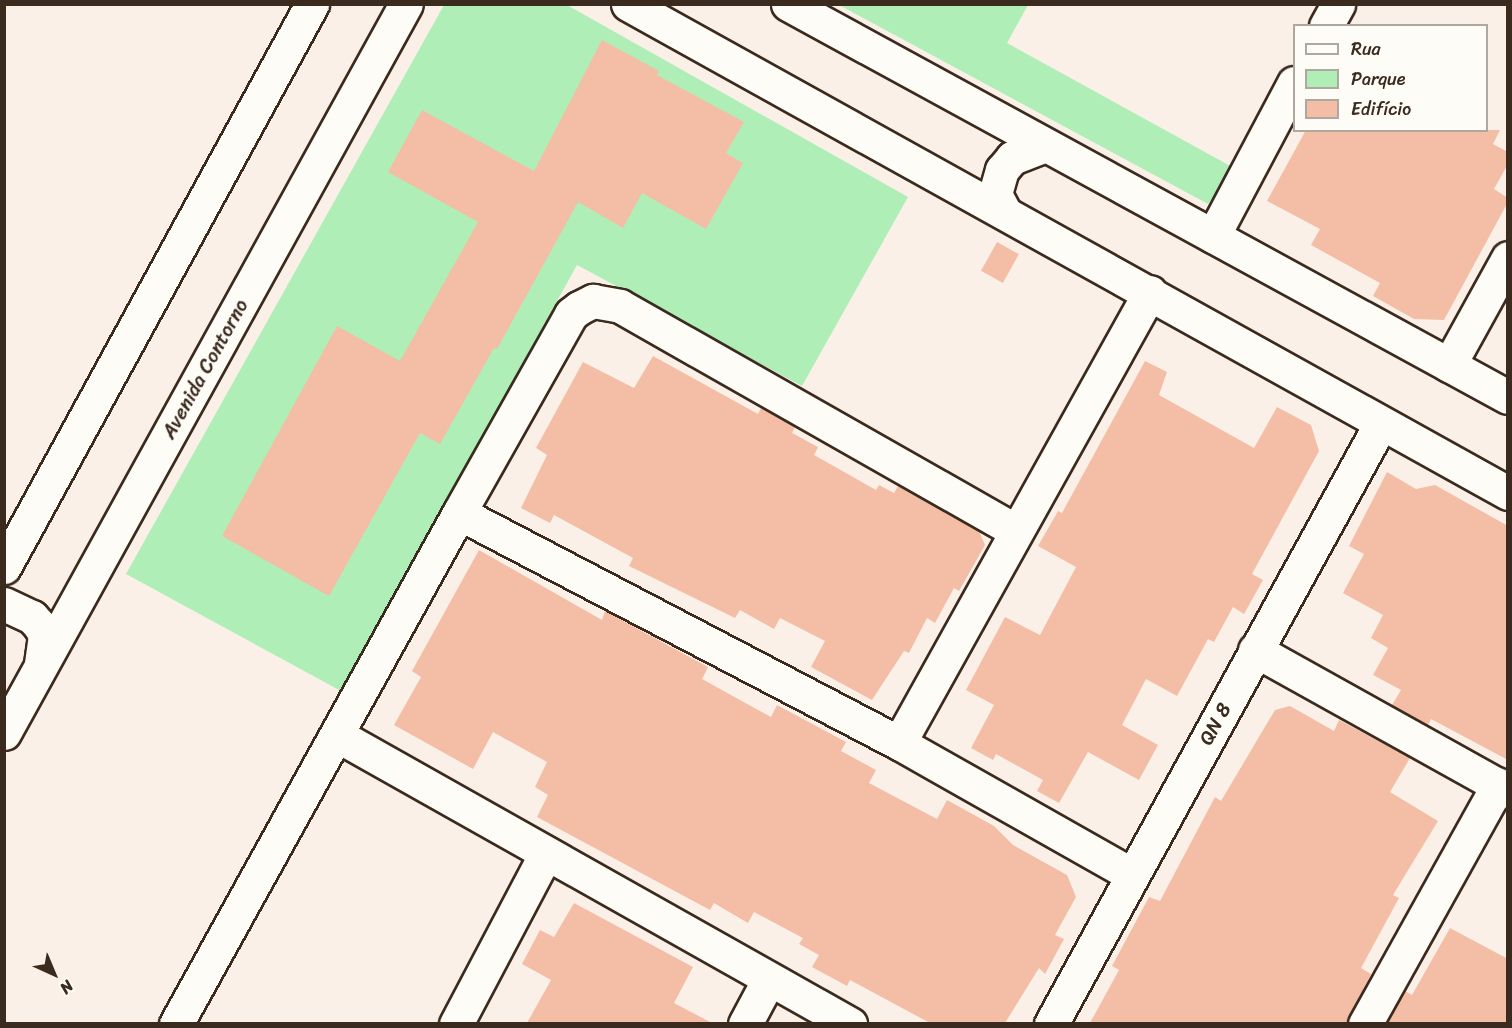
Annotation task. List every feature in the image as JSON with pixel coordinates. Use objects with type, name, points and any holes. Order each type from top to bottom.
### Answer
[{"type":"street","points":[[4,567],[312,4]]},
{"type":"street","name":"Avenida Contorno","points":[[4,733],[406,4]]},
{"type":"street","points":[[628,4],[1150,292],[1380,425],[1508,493]]},
{"type":"street","points":[[788,4],[1043,147],[1508,397]]},
{"type":"street","points":[[1213,237],[1293,85]]},
{"type":"street","points":[[1004,211],[995,194],[1002,170],[1012,158],[1043,147]]},
{"type":"street","points":[[1449,365],[1508,258]]},
{"type":"street","points":[[899,743],[1014,530],[1150,292]]},
{"type":"street","points":[[176,1023],[571,314],[593,301],[608,301],[1014,530]]},
{"type":"street","name":"QN 8","points":[[1052,1023],[1380,425]]},
{"type":"street","points":[[459,513],[899,743],[1132,875]]},
{"type":"street","points":[[4,604],[32,617],[40,626],[45,635],[41,667]]},
{"type":"street","points":[[1256,650],[1503,788],[1365,1023]]},
{"type":"street","points":[[337,735],[769,980],[850,1023]]},
{"type":"street","points":[[456,1023],[546,853]]},
{"type":"street","points":[[745,1023],[769,980]]},
{"type":"green space","points":[[444,5],[567,5],[908,197],[802,386],[577,265],[341,691],[126,574]]},
{"type":"green space","points":[[839,5],[1028,5],[1007,43],[1234,168],[1208,204]]},
{"type":"building","points":[[602,40],[659,71],[657,75],[744,122],[726,153],[743,163],[706,229],[642,193],[623,228],[578,202],[497,349],[494,348],[440,444],[420,433],[329,596],[222,536],[337,326],[400,361],[478,222],[388,172],[422,110],[534,171]]},
{"type":"building","points":[[1488,130],[1500,130],[1493,144],[1508,152],[1508,164],[1494,189],[1508,198],[1508,202],[1444,320],[1414,319],[1373,296],[1380,283],[1311,245],[1320,229],[1267,201],[1305,132],[1488,132]]},
{"type":"building","points":[[997,242],[1019,254],[1003,283],[981,271]]},
{"type":"building","points":[[653,356],[758,414],[761,408],[795,427],[792,433],[818,447],[814,455],[876,490],[879,485],[894,493],[898,486],[979,531],[985,545],[959,591],[954,588],[935,623],[927,618],[909,653],[904,651],[872,700],[811,667],[825,641],[780,618],[774,629],[740,610],[735,618],[629,566],[633,558],[554,515],[550,523],[521,508],[547,455],[536,448],[583,362],[634,388]]},
{"type":"building","points":[[1145,361],[1167,372],[1159,395],[1254,448],[1277,407],[1311,425],[1319,451],[1252,574],[1263,580],[1244,614],[1233,607],[1214,642],[1208,639],[1177,696],[1146,679],[1122,725],[1158,745],[1139,780],[1088,752],[1059,803],[1037,791],[1043,780],[996,754],[993,760],[971,748],[994,705],[966,690],[1005,617],[1040,635],[1076,567],[1038,546],[1058,511],[1062,513]]},
{"type":"building","points":[[1387,472],[1416,489],[1435,485],[1508,526],[1508,760],[1431,719],[1428,725],[1392,705],[1401,690],[1373,675],[1388,648],[1371,638],[1383,615],[1343,593],[1364,554],[1349,546]]},
{"type":"building","points":[[479,550],[602,620],[605,611],[708,667],[702,679],[771,717],[777,705],[846,742],[841,751],[876,770],[869,783],[937,819],[947,800],[994,826],[1013,845],[1067,875],[1076,897],[1055,935],[1064,939],[1045,974],[1039,968],[1005,1023],[930,1023],[850,980],[847,986],[812,967],[819,955],[799,944],[803,938],[754,912],[748,923],[714,903],[710,910],[537,817],[548,795],[535,787],[547,762],[493,732],[473,769],[394,725],[421,677],[412,671]]},
{"type":"building","points":[[1290,706],[1334,731],[1339,720],[1410,758],[1390,792],[1438,821],[1393,895],[1399,898],[1361,968],[1371,974],[1346,1023],[1090,1023],[1119,970],[1112,966],[1149,897],[1160,901],[1215,797],[1221,801],[1275,710]]},
{"type":"building","points":[[574,903],[693,967],[674,1003],[712,1023],[527,1023],[551,980],[522,964],[540,930],[554,937]]},
{"type":"building","points":[[1450,928],[1508,959],[1508,1023],[1387,1023],[1405,991],[1412,995]]}]
